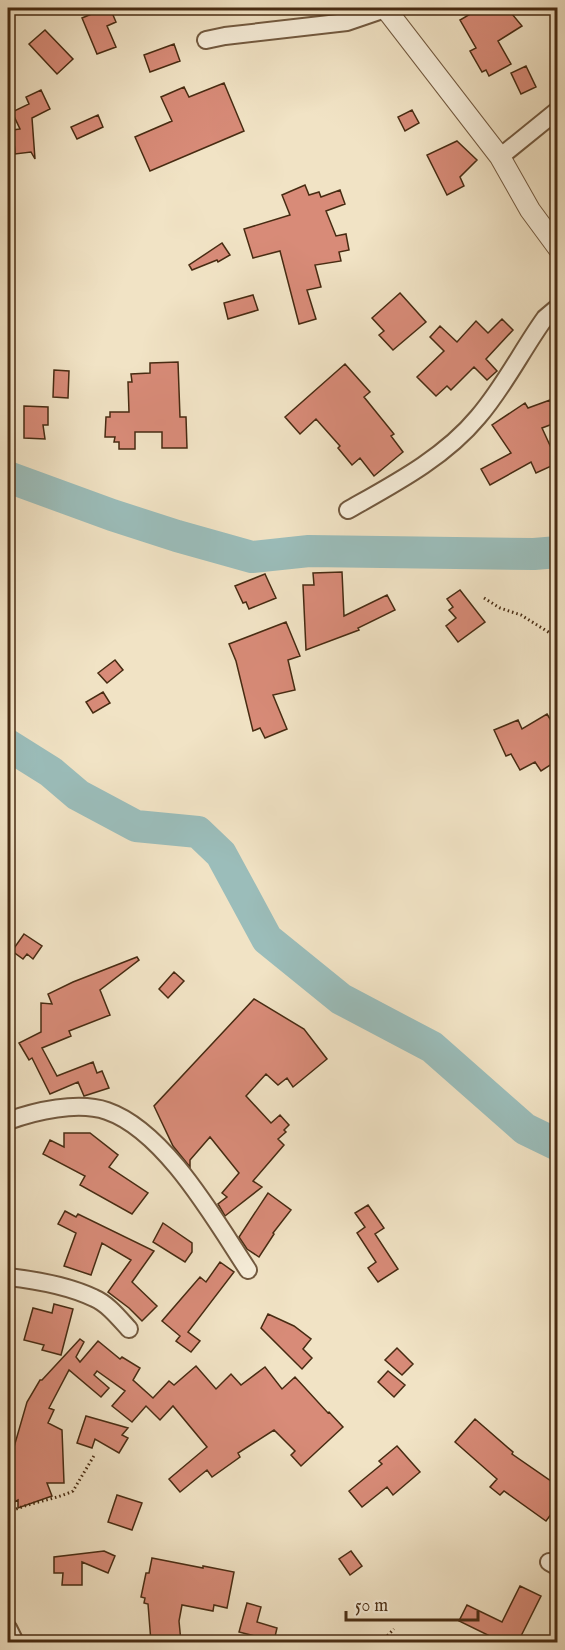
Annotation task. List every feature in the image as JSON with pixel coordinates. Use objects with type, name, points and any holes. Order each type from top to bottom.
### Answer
[{"type":"street","points":[[206,40],[347,22],[386,8],[500,158],[530,210],[558,248]]},
{"type":"street","points":[[500,158],[558,110]]},
{"type":"street","points":[[348,510],[409,475],[454,441],[478,417],[545,318],[558,307]]},
{"type":"street","points":[[8,1120],[81,1106],[106,1111],[125,1120],[155,1142],[201,1200],[248,1270]]},
{"type":"street","points":[[8,1277],[60,1287],[95,1298],[112,1311],[129,1329]]},
{"type":"street","points":[[8,1628],[15,1642]]},
{"type":"path","points":[[484,598],[500,608],[521,615],[558,638]]},
{"type":"path","points":[[8,1513],[20,1506],[73,1491],[95,1454]]},
{"type":"path","points":[[381,1642],[394,1629]]},
{"type":"building","points":[[110,8],[116,22],[107,26],[116,47],[97,54],[82,18]]},
{"type":"building","points":[[469,8],[507,8],[522,26],[498,41],[511,64],[489,76],[486,70],[482,72],[470,51],[476,48],[460,20],[472,13]]},
{"type":"building","points":[[45,30],[73,59],[57,74],[29,44]]},
{"type":"building","points":[[174,44],[180,61],[150,72],[144,55]]},
{"type":"building","points":[[526,66],[536,87],[521,94],[511,73]]},
{"type":"building","points":[[224,83],[244,131],[150,171],[135,137],[172,121],[161,97],[184,87],[189,97]]},
{"type":"building","points":[[41,90],[50,109],[32,118],[35,159],[31,152],[15,154],[13,130],[20,129],[12,112],[29,104],[26,97]]},
{"type":"building","points":[[412,110],[419,123],[405,131],[398,117]]},
{"type":"building","points":[[98,115],[103,127],[77,139],[71,127]]},
{"type":"building","points":[[457,141],[477,160],[460,177],[464,186],[447,195],[427,155]]},
{"type":"building","points":[[305,185],[309,195],[319,192],[321,197],[340,190],[345,204],[326,211],[336,236],[346,234],[349,250],[339,252],[341,261],[315,265],[321,287],[307,290],[316,319],[299,324],[280,251],[253,258],[244,229],[290,215],[282,195]]},
{"type":"building","points":[[222,243],[230,255],[218,262],[217,260],[192,270],[189,265]]},
{"type":"building","points":[[400,293],[426,322],[393,350],[379,335],[384,331],[372,318]]},
{"type":"building","points":[[253,295],[258,310],[228,319],[224,303]]},
{"type":"building","points":[[502,319],[513,330],[486,359],[497,371],[487,380],[474,367],[451,390],[447,386],[436,396],[417,377],[444,351],[430,337],[440,326],[457,342],[476,321],[488,333]]},
{"type":"building","points":[[178,362],[180,417],[186,417],[187,448],[162,448],[162,432],[135,432],[135,449],[119,449],[119,442],[114,442],[115,437],[105,437],[106,417],[110,417],[110,412],[129,412],[128,382],[132,382],[131,374],[150,373],[150,363]]},
{"type":"building","points":[[345,364],[370,392],[364,397],[394,434],[391,436],[403,452],[374,476],[360,458],[352,465],[338,448],[340,446],[316,419],[300,434],[285,417]]},
{"type":"building","points":[[54,370],[69,371],[68,398],[53,397]]},
{"type":"building","points":[[550,400],[558,422],[542,428],[558,463],[536,473],[531,462],[490,485],[481,469],[511,453],[492,425],[525,403],[528,408]]},
{"type":"building","points":[[24,406],[48,407],[48,425],[43,425],[45,439],[24,438]]},
{"type":"building","points":[[342,572],[344,616],[387,595],[395,610],[358,628],[359,630],[306,650],[303,585],[314,585],[313,573]]},
{"type":"building","points":[[265,574],[276,598],[249,609],[246,602],[243,603],[235,586]]},
{"type":"building","points":[[460,590],[485,622],[458,642],[446,626],[456,618],[449,610],[453,607],[447,599]]},
{"type":"building","points":[[286,622],[300,656],[288,660],[295,690],[273,695],[287,729],[265,738],[260,728],[253,731],[236,661],[229,644]]},
{"type":"building","points":[[115,660],[123,670],[107,683],[98,673]]},
{"type":"building","points":[[103,692],[110,703],[93,713],[86,702]]},
{"type":"building","points":[[547,714],[558,732],[558,760],[541,771],[535,762],[520,770],[511,754],[506,756],[494,730],[518,720],[522,729]]},
{"type":"building","points":[[24,934],[42,946],[33,959],[27,954],[23,959],[12,951]]},
{"type":"building","points":[[137,957],[139,960],[100,990],[110,1015],[69,1031],[71,1036],[42,1048],[57,1076],[93,1062],[97,1073],[102,1071],[109,1088],[84,1096],[78,1082],[50,1094],[32,1058],[29,1060],[19,1043],[41,1032],[41,1003],[52,1004],[48,994]]},
{"type":"building","points":[[174,972],[184,981],[168,998],[159,989]]},
{"type":"building","points":[[254,999],[304,1029],[327,1059],[293,1087],[287,1078],[278,1085],[266,1074],[246,1096],[271,1123],[280,1115],[289,1125],[284,1130],[286,1132],[278,1139],[284,1145],[253,1181],[262,1187],[225,1216],[218,1204],[227,1197],[222,1193],[239,1173],[210,1137],[190,1160],[190,1167],[173,1146],[154,1106]]},
{"type":"building","points":[[64,1133],[90,1133],[118,1155],[109,1167],[148,1193],[132,1214],[80,1185],[85,1176],[43,1154],[50,1140],[64,1147]]},
{"type":"building","points":[[268,1193],[291,1210],[273,1233],[259,1257],[247,1249],[239,1237]]},
{"type":"building","points":[[368,1205],[384,1228],[375,1234],[398,1269],[378,1282],[368,1268],[376,1262],[357,1233],[365,1227],[355,1213]]},
{"type":"building","points":[[65,1211],[76,1217],[78,1214],[154,1251],[132,1282],[157,1306],[142,1321],[108,1292],[131,1260],[102,1243],[91,1275],[64,1266],[76,1233],[58,1224]]},
{"type":"building","points":[[163,1223],[192,1243],[192,1252],[185,1262],[153,1242]]},
{"type":"building","points":[[220,1262],[234,1272],[188,1332],[200,1341],[191,1352],[176,1341],[180,1336],[162,1321],[200,1277],[206,1282]]},
{"type":"building","points":[[54,1304],[73,1309],[61,1355],[42,1350],[44,1345],[24,1340],[33,1308],[52,1313]]},
{"type":"building","points":[[268,1314],[294,1326],[311,1339],[303,1349],[312,1358],[302,1369],[261,1328]]},
{"type":"building","points":[[80,1339],[84,1342],[76,1357],[80,1362],[98,1341],[120,1359],[122,1357],[140,1368],[133,1380],[153,1398],[169,1381],[174,1385],[196,1366],[216,1389],[231,1374],[241,1385],[265,1367],[282,1389],[295,1377],[343,1427],[301,1466],[291,1455],[295,1451],[274,1430],[238,1453],[240,1457],[212,1477],[207,1470],[180,1492],[169,1479],[207,1447],[173,1406],[160,1420],[146,1406],[132,1422],[112,1406],[125,1391],[97,1371],[94,1375],[109,1388],[101,1397],[69,1370],[49,1408],[54,1410],[48,1423],[62,1430],[64,1483],[47,1483],[52,1496],[18,1508],[18,1500],[8,1505],[8,1446],[14,1447],[27,1402],[40,1380]]},
{"type":"building","points":[[397,1348],[413,1364],[402,1375],[385,1360]]},
{"type":"building","points":[[388,1371],[405,1385],[394,1397],[378,1382]]},
{"type":"building","points":[[86,1416],[128,1428],[122,1435],[128,1438],[119,1453],[95,1439],[92,1448],[77,1443]]},
{"type":"building","points":[[475,1419],[513,1452],[512,1454],[558,1486],[558,1505],[546,1521],[504,1491],[500,1495],[490,1487],[497,1479],[455,1442]]},
{"type":"building","points":[[397,1446],[420,1472],[393,1495],[387,1487],[362,1507],[349,1491],[382,1464],[379,1461]]},
{"type":"building","points":[[117,1495],[142,1503],[132,1530],[108,1522]]},
{"type":"building","points":[[104,1551],[115,1556],[108,1573],[82,1562],[82,1585],[62,1585],[63,1573],[54,1573],[54,1557]]},
{"type":"building","points":[[351,1551],[362,1566],[350,1575],[339,1559]]},
{"type":"building","points":[[152,1558],[234,1572],[227,1608],[214,1605],[213,1611],[182,1605],[179,1621],[181,1642],[151,1642],[148,1604],[144,1603],[145,1598],[141,1597]]},
{"type":"building","points":[[520,1586],[541,1596],[518,1642],[502,1642],[459,1621],[467,1605],[502,1622]]},
{"type":"building","points":[[247,1603],[261,1607],[257,1622],[277,1628],[274,1641],[239,1632]]},
{"type":"waterway","points":[[8,477],[112,515],[252,557],[309,551],[534,554],[558,552]]},
{"type":"waterway","points":[[8,745],[51,772],[78,795],[136,826],[198,832],[221,854],[267,939],[341,999],[432,1047],[525,1129],[558,1145]]}]
